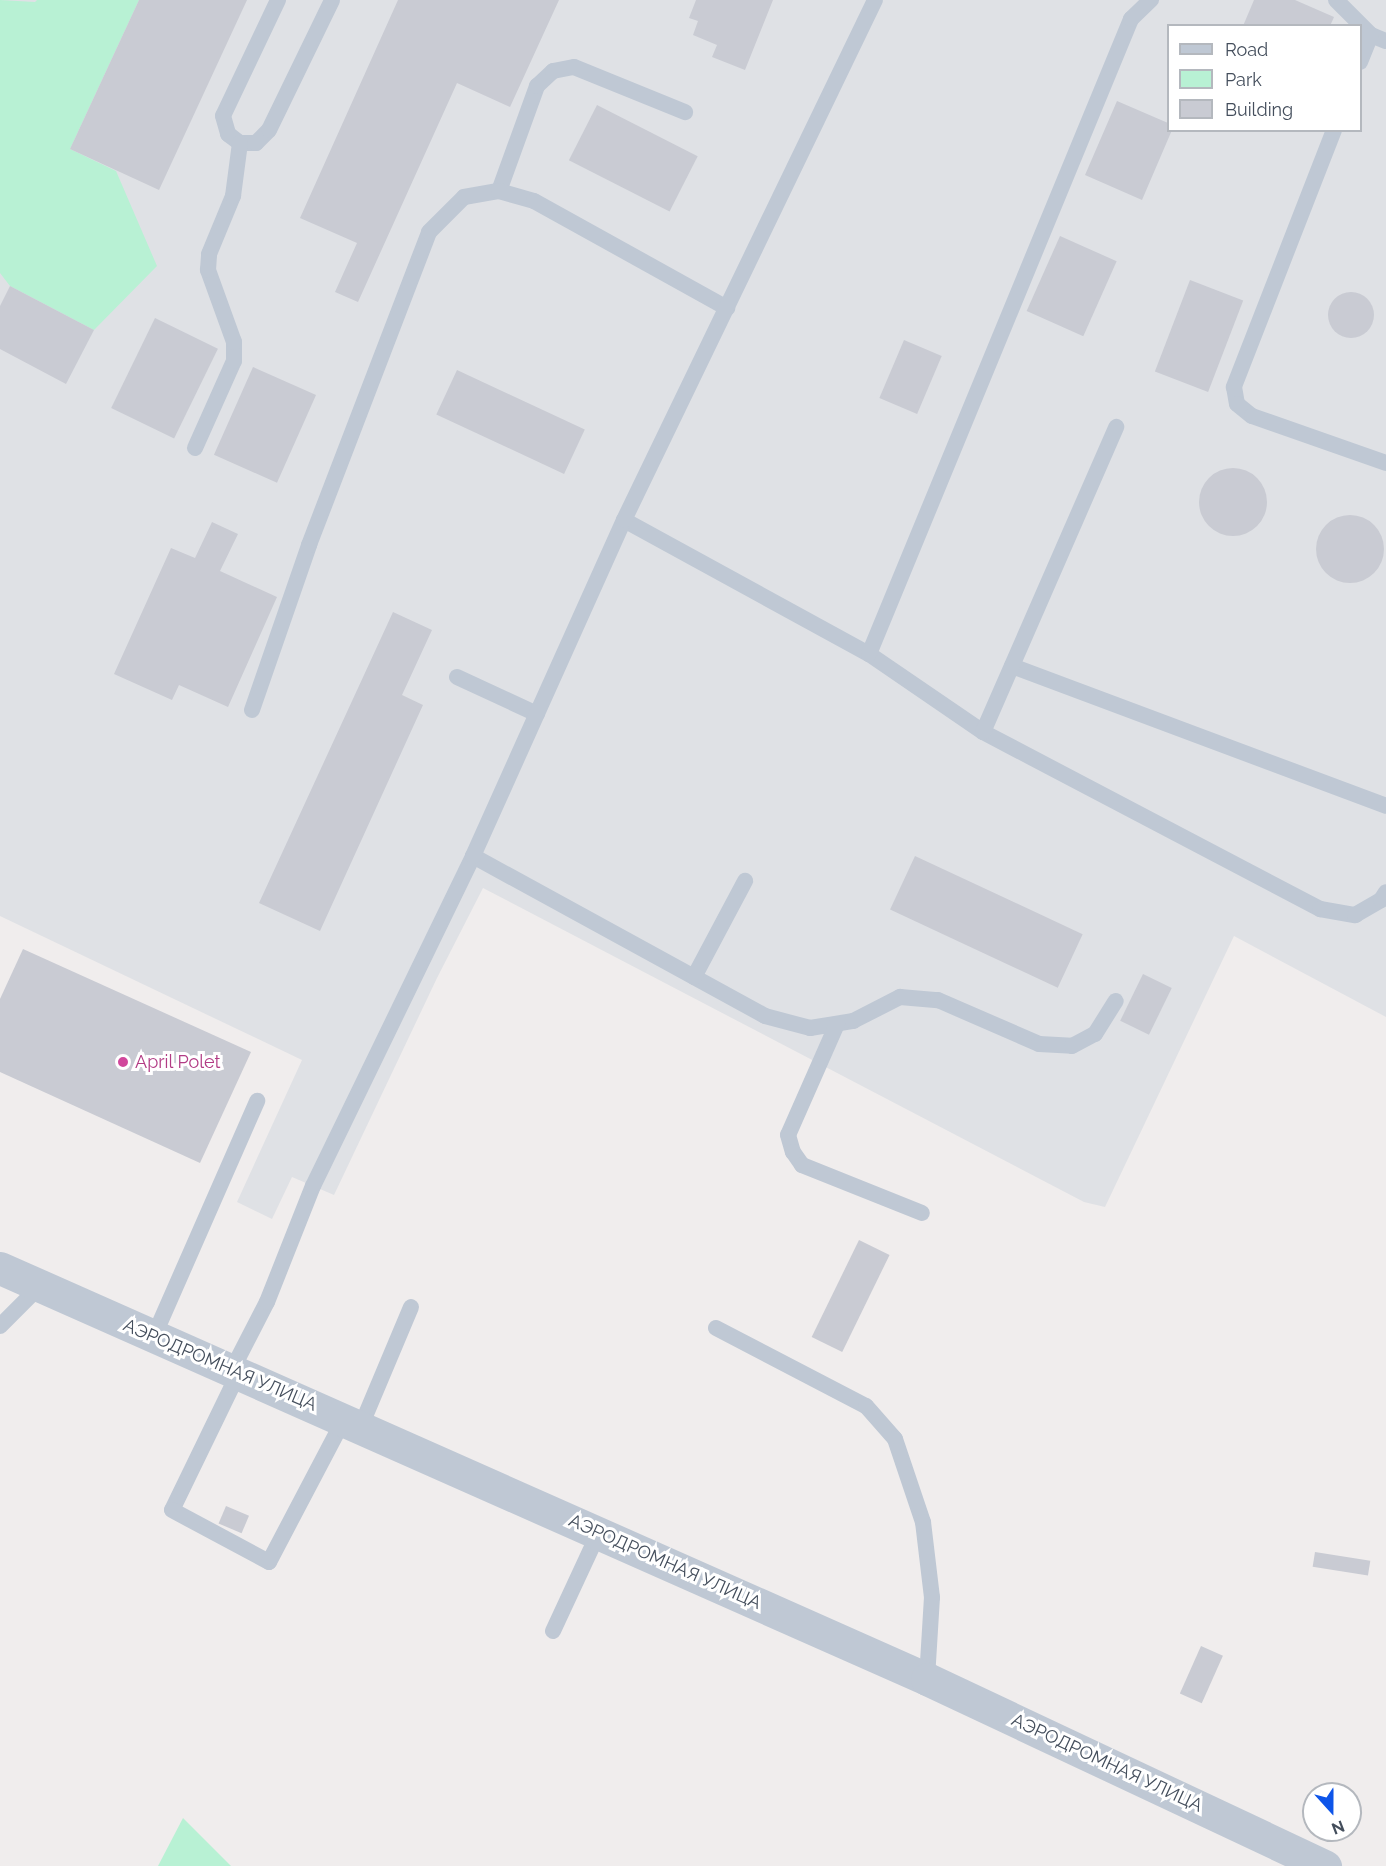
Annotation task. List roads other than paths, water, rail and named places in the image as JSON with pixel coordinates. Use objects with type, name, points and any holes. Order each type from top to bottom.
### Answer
[{"type":"street","name":"АЭРОДРОМНАЯ УЛИЦА","points":[[0,1268],[39,1287],[353,1422],[927,1679],[1325,1866]]},
{"type":"lane","points":[[278,0],[223,116],[228,134],[240,143],[256,143],[269,130],[332,0]]},
{"type":"lane","points":[[411,1307],[353,1422],[269,1562],[172,1510],[267,1302],[313,1186],[472,856],[624,520],[875,0]]},
{"type":"lane","points":[[869,654],[1131,20],[1151,0]]},
{"type":"lane","points":[[1336,0],[1379,38],[1362,59]]},
{"type":"lane","points":[[499,191],[537,86],[553,71],[574,67],[686,111]]},
{"type":"lane","points":[[1333,132],[1234,387],[1237,404],[1252,416],[1386,463]]},
{"type":"lane","points":[[195,448],[234,361],[234,342],[208,270],[209,254],[233,196],[240,143]]},
{"type":"lane","points":[[252,710],[309,544],[429,232],[464,197],[499,191],[534,201],[727,308]]},
{"type":"lane","points":[[984,732],[1116,427]]},
{"type":"lane","points":[[624,520],[869,654],[984,732],[1320,909],[1355,915],[1381,900],[1386,892]]},
{"type":"lane","points":[[1012,666],[1386,806]]},
{"type":"lane","points":[[457,677],[537,714]]},
{"type":"lane","points":[[472,856],[765,1016],[810,1028],[853,1021],[900,997],[938,1000],[1039,1044],[1072,1047],[1095,1034],[1116,1001]]},
{"type":"lane","points":[[694,977],[745,881]]},
{"type":"lane","points":[[837,1024],[788,1135],[793,1152],[801,1165],[922,1213]]},
{"type":"lane","points":[[154,1336],[257,1101]]},
{"type":"lane","points":[[0,1326],[39,1287]]},
{"type":"lane","points":[[717,1328],[866,1406],[895,1439],[923,1522],[932,1597],[927,1679]]},
{"type":"lane","points":[[553,1630],[599,1532]]},
{"type":"place","name":"April Polet","points":[[123,1062]]}]
